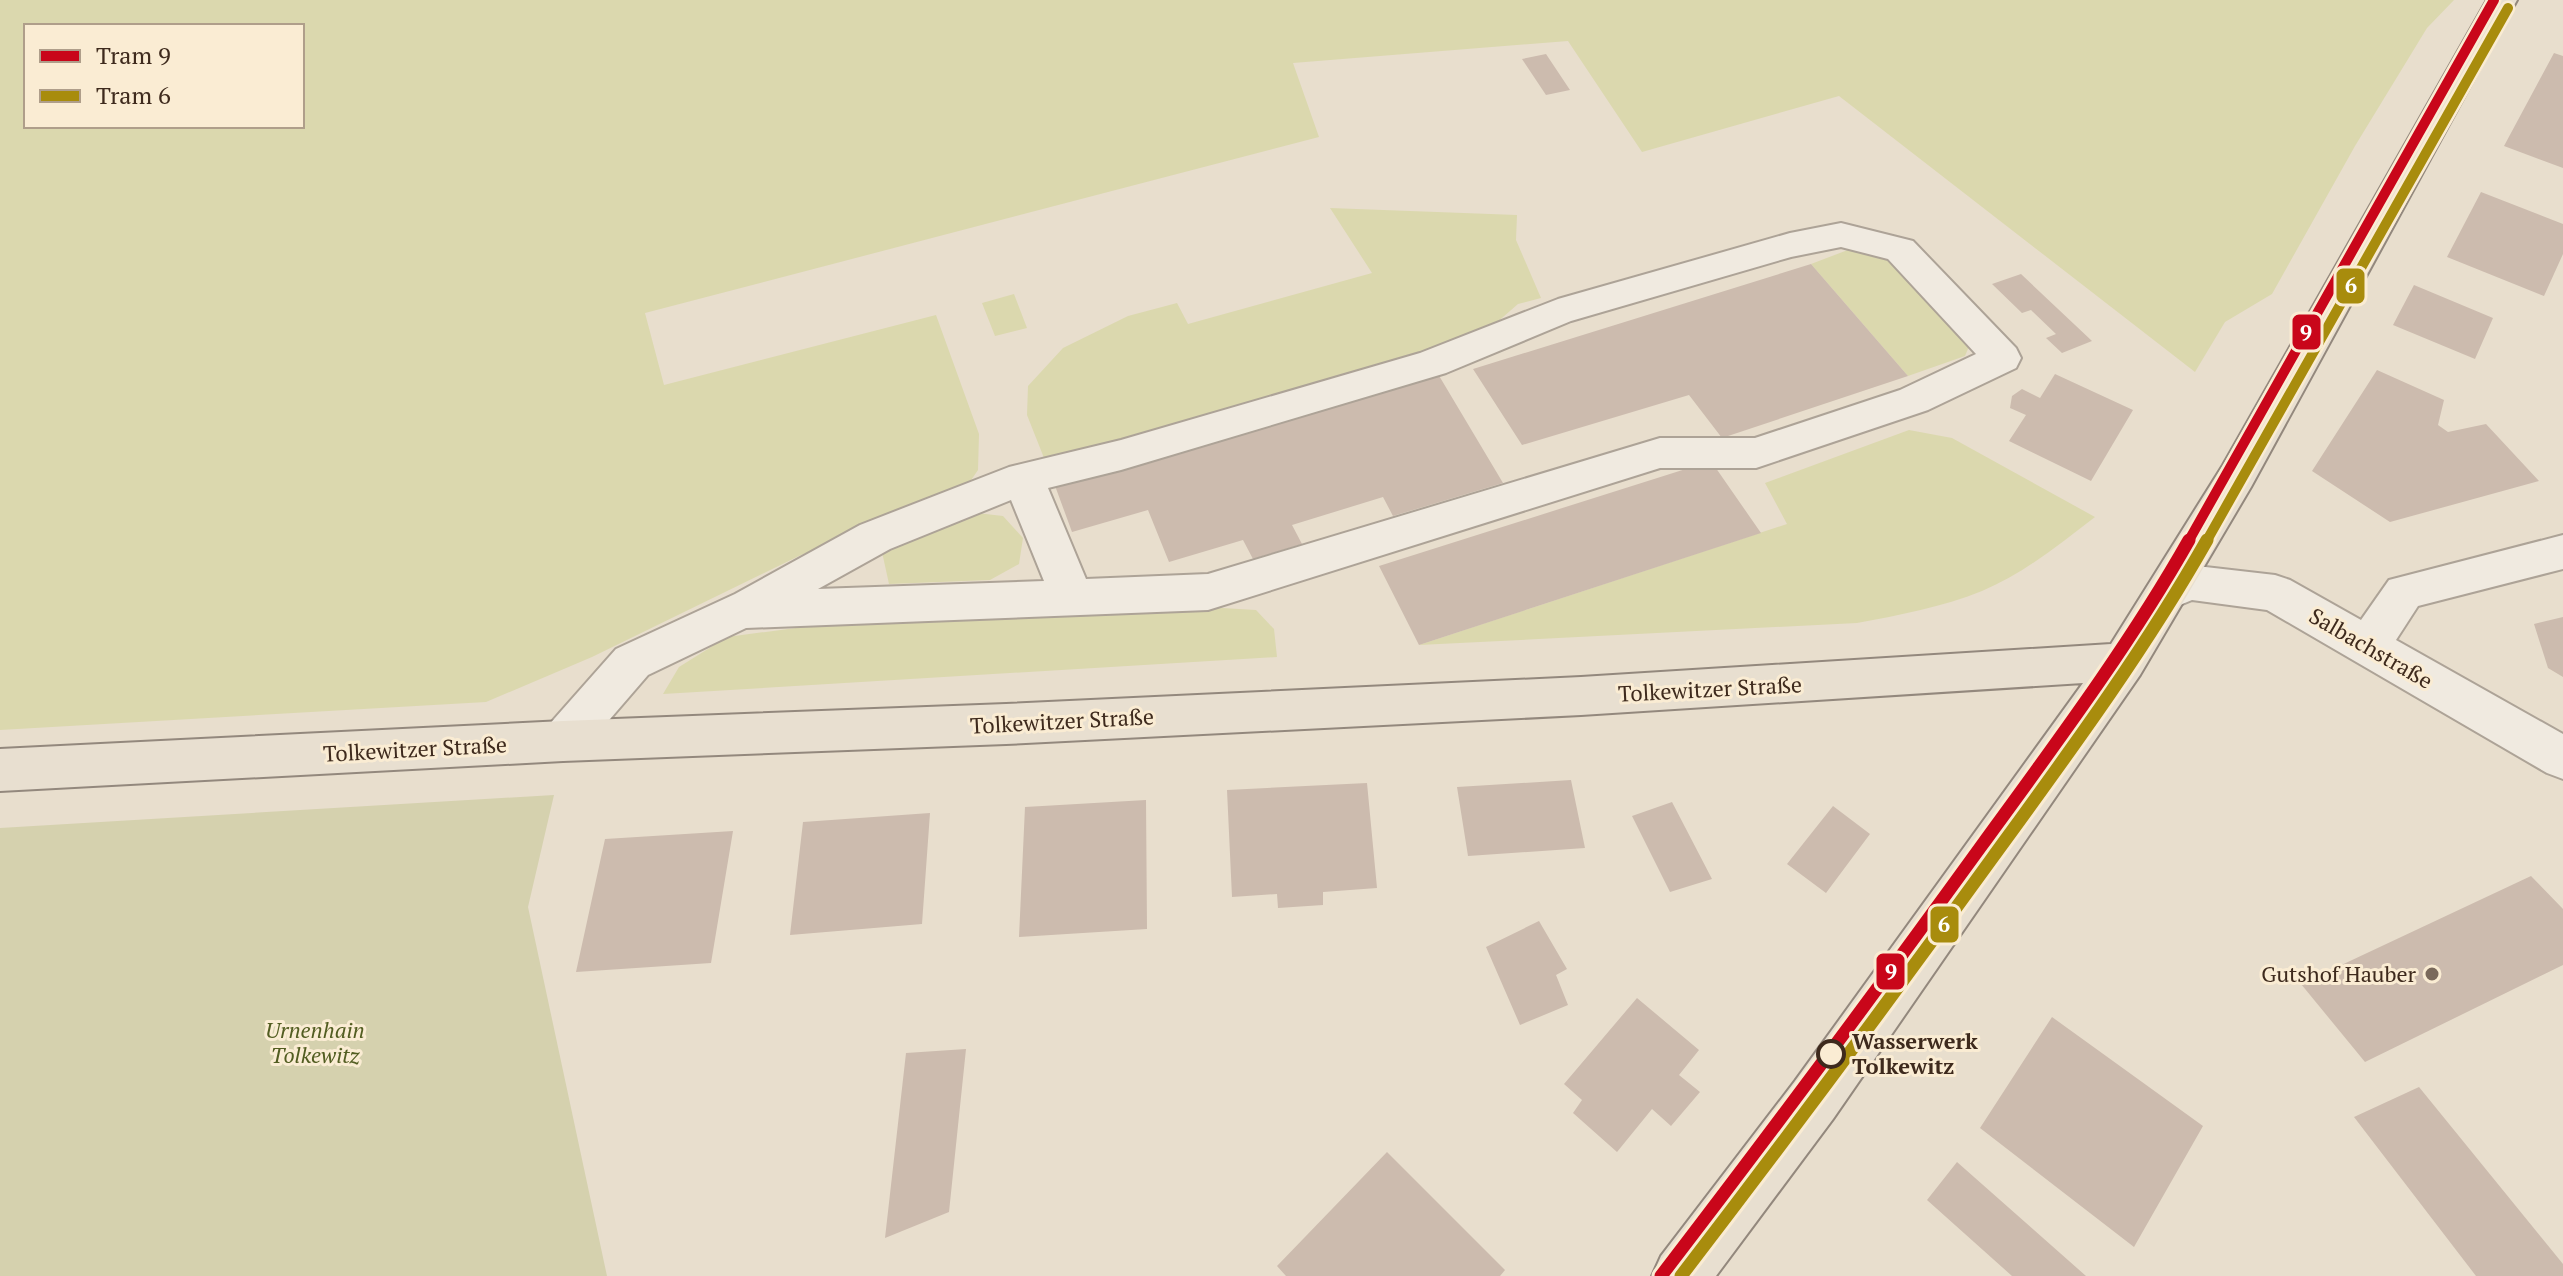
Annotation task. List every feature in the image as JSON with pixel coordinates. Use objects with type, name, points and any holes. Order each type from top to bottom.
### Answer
[{"type":"main road","points":[[1681,1276],[1814,1100],[2124,662],[2237,476],[2502,0]]},
{"type":"main road","name":"Tolkewitzer Straße","points":[[0,770],[563,741],[967,726],[1581,696],[2124,662]]},
{"type":"street","points":[[563,741],[632,662],[741,610],[875,537],[1023,478],[1121,455],[1432,363],[1573,308],[1790,245],[1841,235],[1900,250],[2002,358],[1914,400],[1756,453],[1660,453],[1208,592],[741,610]]},
{"type":"street","points":[[1023,478],[1072,597]]},
{"type":"street","points":[[2368,645],[2404,592],[2563,552]]},
{"type":"street","name":"Salbachstraße","points":[[2168,592],[2188,582],[2275,593],[2563,758]]},
{"type":"shaded area","points":[[0,0],[2454,0],[2427,28],[2355,146],[2272,294],[2225,322],[2195,372],[1839,96],[1642,152],[1568,41],[1293,63],[1319,137],[645,313],[664,385],[936,315],[979,434],[978,470],[965,489],[801,555],[592,657],[486,702],[0,730]]},
{"type":"shaded area","points":[[1330,208],[1517,215],[1516,240],[1541,298],[1518,304],[1487,331],[1046,463],[1027,415],[1028,386],[1063,348],[1128,316],[1177,303],[1188,324],[1372,273]]},
{"type":"shaded area","points":[[1853,248],[1887,255],[1970,344],[1965,356],[1908,376],[1811,264]]},
{"type":"shaded area","points":[[1014,294],[1027,328],[995,336],[982,303]]},
{"type":"shaded area","points":[[1909,430],[1952,438],[2095,517],[2041,558],[1982,591],[1952,602],[1873,620],[1419,645],[1787,524],[1765,483]]},
{"type":"shaded area","points":[[977,513],[1003,516],[1023,538],[1019,564],[990,580],[889,584],[882,552]]},
{"type":"shaded area","points":[[1222,608],[1256,610],[1274,629],[1277,657],[663,694],[679,667],[727,637],[833,623]]},
{"type":"green space","name":"Urnenhain Tolkewitz","points":[[554,795],[528,907],[607,1276],[0,1276],[0,828]]},
{"type":"building","points":[[2554,53],[2563,56],[2563,168],[2504,146]]},
{"type":"building","points":[[1546,54],[1570,90],[1546,95],[1522,59]]},
{"type":"building","points":[[2481,192],[2563,224],[2563,254],[2544,296],[2447,257]]},
{"type":"building","points":[[1811,264],[1908,376],[1722,438],[1689,395],[1522,445],[1473,369]]},
{"type":"building","points":[[2021,274],[2092,341],[2062,353],[2046,338],[2056,334],[2031,310],[2022,313],[1992,284]]},
{"type":"building","points":[[2414,285],[2493,318],[2475,359],[2393,325]]},
{"type":"building","points":[[2377,370],[2444,400],[2438,425],[2448,432],[2486,424],[2539,481],[2390,522],[2312,471]]},
{"type":"building","points":[[1438,374],[1503,483],[1393,516],[1383,497],[1292,525],[1302,544],[1253,559],[1243,540],[1169,562],[1148,510],[1072,532],[1054,483]]},
{"type":"building","points":[[2055,374],[2133,410],[2091,481],[2009,441],[2026,415],[2010,408],[2012,396],[2022,389],[2040,398]]},
{"type":"building","points":[[1711,461],[1761,533],[1419,645],[1379,566]]},
{"type":"building","points":[[2563,617],[2563,677],[2548,668],[2534,624]]},
{"type":"building","points":[[1571,780],[1585,848],[1468,856],[1457,787]]},
{"type":"building","points":[[1367,783],[1377,888],[1323,892],[1323,905],[1278,908],[1277,894],[1232,897],[1227,790]]},
{"type":"building","points":[[1146,800],[1147,929],[1019,937],[1025,807]]},
{"type":"building","points":[[1672,802],[1712,879],[1670,892],[1632,816]]},
{"type":"building","points":[[1833,806],[1870,834],[1826,893],[1787,864]]},
{"type":"building","points":[[930,813],[922,924],[790,935],[803,822]]},
{"type":"building","points":[[733,831],[711,963],[576,972],[605,839]]},
{"type":"building","name":"Gutshof Hauber","points":[[2531,876],[2563,909],[2563,965],[2365,1062],[2301,984]]},
{"type":"building","points":[[1539,921],[1567,969],[1556,975],[1568,1005],[1520,1025],[1486,947]]},
{"type":"building","points":[[1637,998],[1699,1050],[1679,1075],[1700,1092],[1671,1126],[1652,1109],[1617,1152],[1573,1113],[1582,1100],[1564,1084]]},
{"type":"building","points":[[2052,1017],[2203,1126],[2134,1247],[1980,1128]]},
{"type":"building","points":[[966,1049],[949,1212],[885,1238],[906,1053]]},
{"type":"building","points":[[2419,1087],[2563,1264],[2563,1276],[2476,1276],[2354,1117]]},
{"type":"building","points":[[1387,1152],[1505,1270],[1500,1276],[1286,1276],[1277,1266]]},
{"type":"building","points":[[1957,1162],[2086,1276],[2012,1276],[1927,1200]]},
{"type":"tram line","name":"9","points":[[1661,1276],[1831,1054],[2015,800],[2156,598],[2494,0]]},
{"type":"tram line","name":"6","points":[[1681,1276],[1844,1063],[2028,809],[2169,607],[2508,8]]},
{"type":"place","name":"Gutshof Hauber","points":[[2432,974]]},
{"type":"place","name":"Wasserwerk Tolkewitz","points":[[1831,1054]]}]
